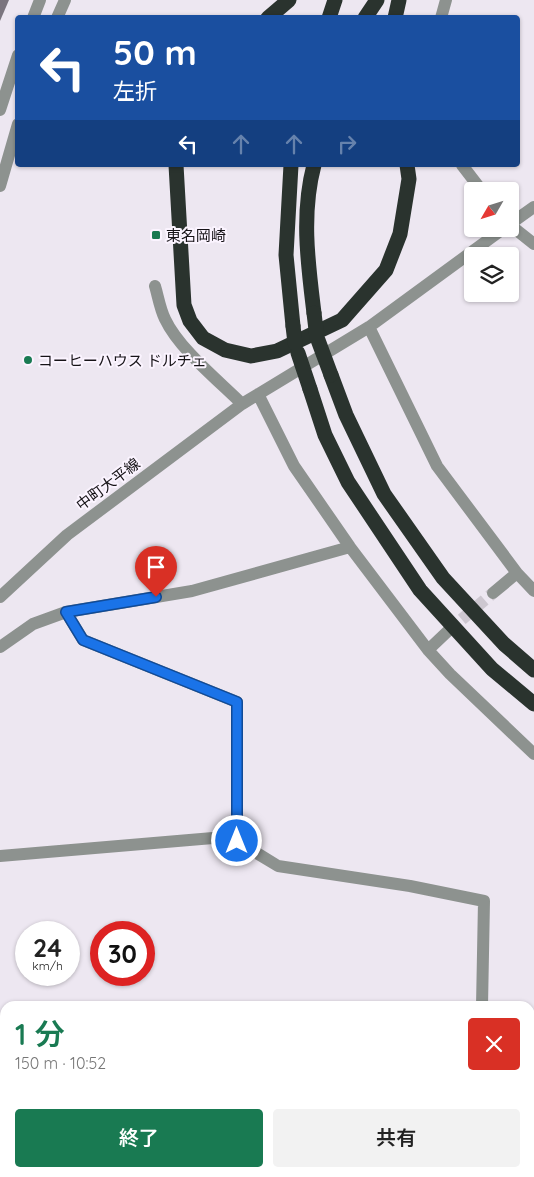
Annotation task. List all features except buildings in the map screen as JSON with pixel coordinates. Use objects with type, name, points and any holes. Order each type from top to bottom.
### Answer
[{"type":"highway","points":[[272,15],[289,0]]},
{"type":"highway","points":[[331,15],[335,0]]},
{"type":"highway","points":[[367,15],[377,0]]},
{"type":"highway","points":[[396,15],[399,0]]},
{"type":"highway","points":[[176,167],[184,305],[190,321],[203,338],[225,350],[251,356],[277,351],[342,320],[386,270],[400,234],[409,179],[407,167]]},
{"type":"highway","points":[[291,167],[286,255],[295,343],[326,436],[348,482],[420,590],[492,670],[534,704]]},
{"type":"highway","points":[[313,167],[309,184],[306,250],[314,313],[318,340],[346,414],[384,494],[443,578],[504,644],[534,670]]},
{"type":"street","points":[[34,15],[40,0]]},
{"type":"street","points":[[58,15],[65,0]]},
{"type":"street","points":[[442,15],[446,0]]},
{"type":"street","points":[[0,110],[15,64]]},
{"type":"street","points":[[0,186],[15,134]]},
{"type":"street","points":[[464,167],[475,182]]},
{"type":"street","points":[[519,218],[534,207]]},
{"type":"street","points":[[519,232],[534,244]]},
{"type":"street","points":[[491,238],[369,327],[437,466],[517,573],[534,591]]},
{"type":"street","points":[[155,286],[165,318],[174,334],[194,357],[242,404]]},
{"type":"street","name":"中町大平線","points":[[0,597],[66,535],[242,404],[369,327]]},
{"type":"street","points":[[258,394],[294,466],[350,547],[428,650],[450,674],[534,754]]},
{"type":"street","points":[[0,647],[33,624],[66,612],[192,592],[350,547]]},
{"type":"street","points":[[493,593],[517,573]]},
{"type":"street","points":[[66,612],[83,640],[237,702],[237,841]]},
{"type":"street","points":[[428,650],[448,632]]},
{"type":"street","points":[[0,856],[213,838],[237,841],[278,866],[410,886],[484,901],[482,1001]]},
{"type":"tunnel","points":[[448,631],[493,593]]},
{"type":"place","name":"東名岡崎","points":[[156,235]]},
{"type":"place","name":"コーヒーハウス ドルチェ","points":[[28,360]]},
{"type":"route","points":[[156,597],[66,612],[83,640],[237,702],[237,841]]}]
